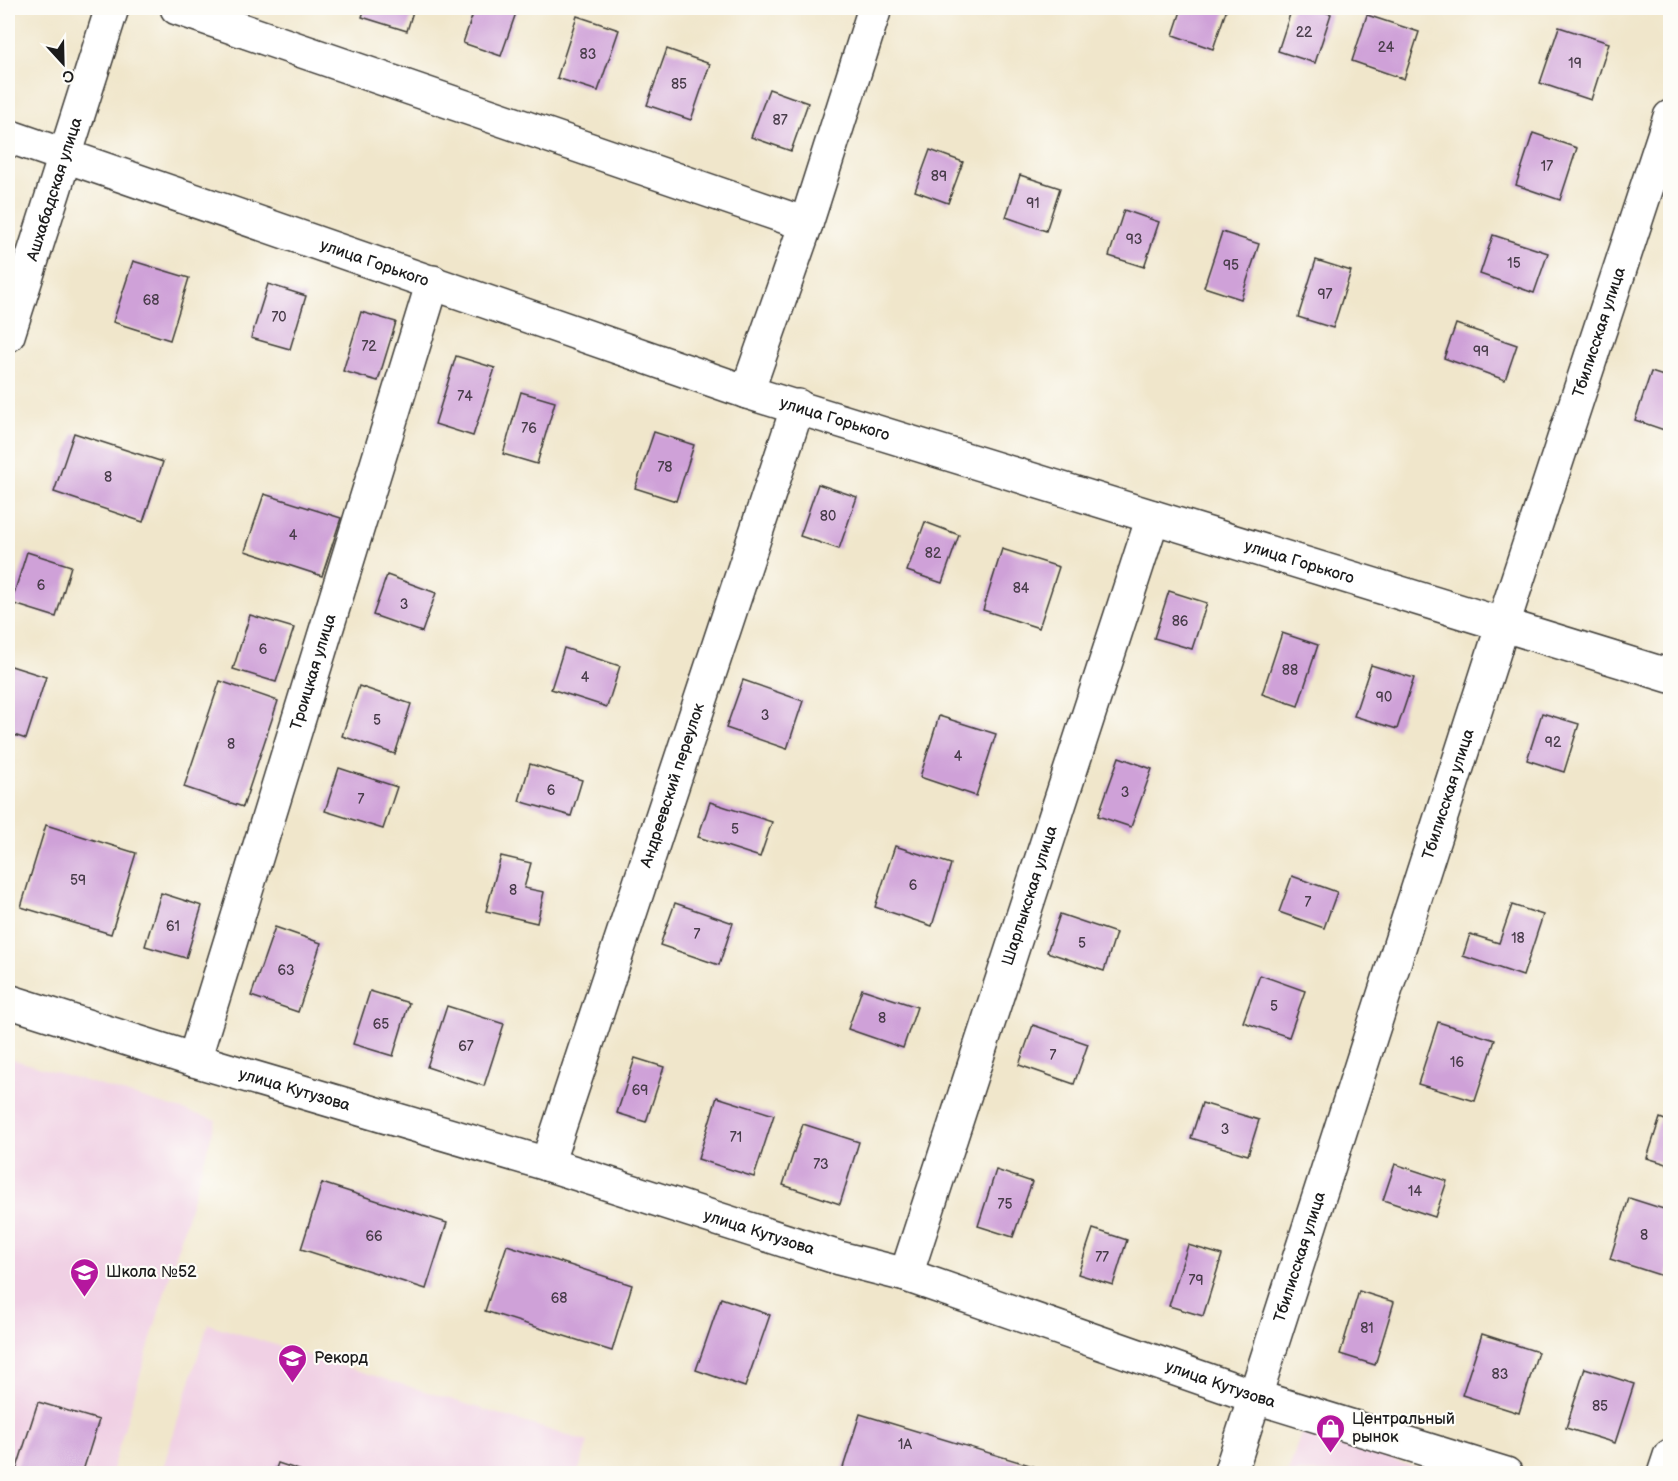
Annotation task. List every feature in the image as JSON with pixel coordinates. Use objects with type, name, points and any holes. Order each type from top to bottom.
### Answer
[{"type":"street","name":"Ашхабадская улица","points":[[8,335],[112,8]]},
{"type":"street","points":[[177,8],[806,224]]},
{"type":"street","points":[[747,392],[806,224],[875,8]]},
{"type":"street","name":"Тбилисская улица","points":[[1230,1473],[1503,624],[1671,117]]},
{"type":"street","name":"улица Горького","points":[[8,136],[747,392],[1671,676]]},
{"type":"street","name":"Троицкая улица","points":[[194,1060],[433,282]]},
{"type":"street","name":"Андреевский переулок","points":[[547,1164],[798,406]]},
{"type":"street","name":"Шарлыкская улица","points":[[906,1275],[1153,517]]},
{"type":"street","name":"улица Кутузова","points":[[8,1001],[194,1060],[547,1164],[839,1258],[906,1275],[1256,1397],[1506,1473]]},
{"type":"street","points":[[1664,1473],[1671,1456]]},
{"type":"shaded area","name":"Школа №52","points":[[8,1058],[216,1120],[111,1473],[8,1473]]},
{"type":"shaded area","name":"Рекорд","points":[[208,1324],[588,1442],[578,1473],[161,1474]]},
{"type":"shaded area","name":"Центральный рынок","points":[[1301,1433],[1435,1473],[1288,1473]]},
{"type":"building","points":[[365,8],[414,8],[407,31],[362,17]]},
{"type":"building","points":[[475,8],[517,10],[501,56],[463,43]]},
{"type":"building","points":[[1182,8],[1227,8],[1213,49],[1173,35]]},
{"type":"building","points":[[1292,8],[1312,8],[1331,14],[1315,63],[1278,51]]},
{"type":"building","points":[[1367,15],[1419,32],[1404,79],[1352,61]]},
{"type":"building","points":[[577,16],[619,30],[598,91],[557,78]]},
{"type":"building","points":[[1559,27],[1609,43],[1591,100],[1540,83]]},
{"type":"building","points":[[667,49],[710,64],[691,120],[647,105]]},
{"type":"building","points":[[769,89],[808,103],[791,151],[751,137]]},
{"type":"building","points":[[1533,133],[1577,148],[1560,200],[1516,185]]},
{"type":"building","points":[[930,150],[963,162],[948,203],[915,191]]},
{"type":"building","points":[[1020,175],[1060,188],[1046,231],[1006,217]]},
{"type":"building","points":[[1124,210],[1159,222],[1144,267],[1109,256]]},
{"type":"building","points":[[1222,232],[1259,244],[1241,299],[1204,287]]},
{"type":"building","points":[[1493,235],[1548,253],[1534,293],[1480,274]]},
{"type":"building","points":[[1316,260],[1351,271],[1333,328],[1298,317]]},
{"type":"building","points":[[133,261],[189,278],[170,340],[113,322]]},
{"type":"building","points":[[268,284],[306,296],[290,349],[251,338]]},
{"type":"building","points":[[361,312],[396,322],[378,381],[343,371]]},
{"type":"building","points":[[1456,324],[1517,345],[1505,380],[1444,358]]},
{"type":"building","points":[[456,356],[495,368],[473,436],[435,424]]},
{"type":"building","points":[[1651,372],[1670,378],[1670,432],[1635,420]]},
{"type":"building","points":[[521,392],[555,402],[537,464],[503,454]]},
{"type":"building","points":[[654,432],[694,445],[676,501],[635,488]]},
{"type":"building","points":[[74,433],[163,462],[143,522],[54,492]]},
{"type":"building","points":[[818,484],[857,497],[839,549],[800,536]]},
{"type":"building","points":[[264,494],[341,518],[322,576],[245,551]]},
{"type":"building","points":[[925,522],[959,535],[942,583],[907,571]]},
{"type":"building","points":[[1002,549],[1059,567],[1039,628],[983,610]]},
{"type":"building","points":[[27,552],[71,566],[56,617],[11,603]]},
{"type":"building","points":[[387,575],[436,593],[422,632],[373,615]]},
{"type":"building","points":[[1169,591],[1207,603],[1192,649],[1154,638]]},
{"type":"building","points":[[250,615],[294,628],[276,682],[233,669]]},
{"type":"building","points":[[1282,633],[1318,645],[1298,706],[1262,694]]},
{"type":"building","points":[[564,648],[620,666],[607,707],[551,689]]},
{"type":"building","points":[[8,665],[46,677],[26,739],[8,733]]},
{"type":"building","points":[[1371,665],[1414,678],[1397,729],[1354,716]]},
{"type":"building","points":[[743,680],[803,701],[787,749],[726,728]]},
{"type":"building","points":[[220,681],[278,701],[243,807],[184,787]]},
{"type":"building","points":[[359,686],[411,704],[395,754],[342,736]]},
{"type":"building","points":[[1542,713],[1579,724],[1564,772],[1527,760]]},
{"type":"building","points":[[939,716],[996,734],[976,796],[920,777]]},
{"type":"building","points":[[1119,757],[1152,769],[1131,827],[1098,816]]},
{"type":"building","points":[[530,764],[582,780],[571,816],[519,801]]},
{"type":"building","points":[[339,768],[397,787],[383,829],[325,811]]},
{"type":"building","points":[[710,802],[772,822],[760,857],[698,837]]},
{"type":"building","points":[[46,825],[136,853],[111,934],[21,907]]},
{"type":"building","points":[[895,846],[951,864],[932,926],[875,907]]},
{"type":"building","points":[[501,856],[531,863],[524,888],[544,892],[537,923],[486,911]]},
{"type":"building","points":[[1292,876],[1337,892],[1324,928],[1279,912]]},
{"type":"building","points":[[161,893],[202,906],[186,958],[145,946]]},
{"type":"building","points":[[675,903],[733,923],[719,965],[660,945]]},
{"type":"building","points":[[1512,905],[1543,915],[1523,976],[1463,956],[1470,934],[1499,943]]},
{"type":"building","points":[[1060,914],[1116,933],[1104,971],[1047,952]]},
{"type":"building","points":[[275,927],[321,943],[298,1012],[251,996]]},
{"type":"building","points":[[1260,975],[1305,991],[1289,1037],[1243,1022]]},
{"type":"building","points":[[862,989],[917,1007],[903,1048],[848,1029]]},
{"type":"building","points":[[370,991],[409,1003],[393,1056],[353,1044]]},
{"type":"building","points":[[447,1006],[504,1024],[484,1086],[427,1067]]},
{"type":"building","points":[[1438,1022],[1495,1040],[1475,1101],[1418,1084]]},
{"type":"building","points":[[1033,1025],[1088,1044],[1074,1084],[1019,1065]]},
{"type":"building","points":[[635,1058],[664,1067],[646,1122],[617,1113]]},
{"type":"building","points":[[717,1097],[774,1115],[754,1177],[698,1159]]},
{"type":"building","points":[[1202,1103],[1259,1120],[1248,1155],[1191,1138]]},
{"type":"building","points":[[1660,1118],[1670,1122],[1670,1165],[1647,1158]]},
{"type":"building","points":[[803,1124],[859,1142],[840,1204],[783,1185]]},
{"type":"building","points":[[1395,1164],[1447,1181],[1435,1217],[1383,1200]]},
{"type":"building","points":[[996,1170],[1032,1182],[1013,1237],[978,1226]]},
{"type":"building","points":[[322,1183],[447,1223],[426,1289],[301,1249]]},
{"type":"building","points":[[1629,1198],[1670,1211],[1670,1264],[1666,1277],[1610,1259]]},
{"type":"building","points":[[1093,1229],[1127,1240],[1113,1285],[1078,1274]]},
{"type":"building","points":[[507,1245],[632,1285],[612,1351],[485,1311]]},
{"type":"building","points":[[1188,1245],[1222,1255],[1203,1316],[1169,1306]]},
{"type":"building","points":[[1359,1291],[1394,1302],[1375,1365],[1340,1354]]},
{"type":"building","points":[[721,1298],[770,1315],[745,1387],[696,1370]]},
{"type":"building","points":[[1482,1334],[1538,1352],[1519,1413],[1462,1395]]},
{"type":"building","points":[[1585,1368],[1634,1384],[1615,1443],[1566,1428]]},
{"type":"building","points":[[38,1402],[99,1420],[82,1474],[15,1474]]},
{"type":"building","points":[[860,1414],[1056,1473],[1056,1474],[841,1474]]},
{"type":"building","points":[[278,1463],[308,1473],[308,1474],[274,1474]]},
{"type":"place","name":"Школа №52","points":[[85,1298]]},
{"type":"place","name":"Рекорд","points":[[293,1384]]},
{"type":"place","name":"Центральный рынок","points":[[1331,1454]]}]
